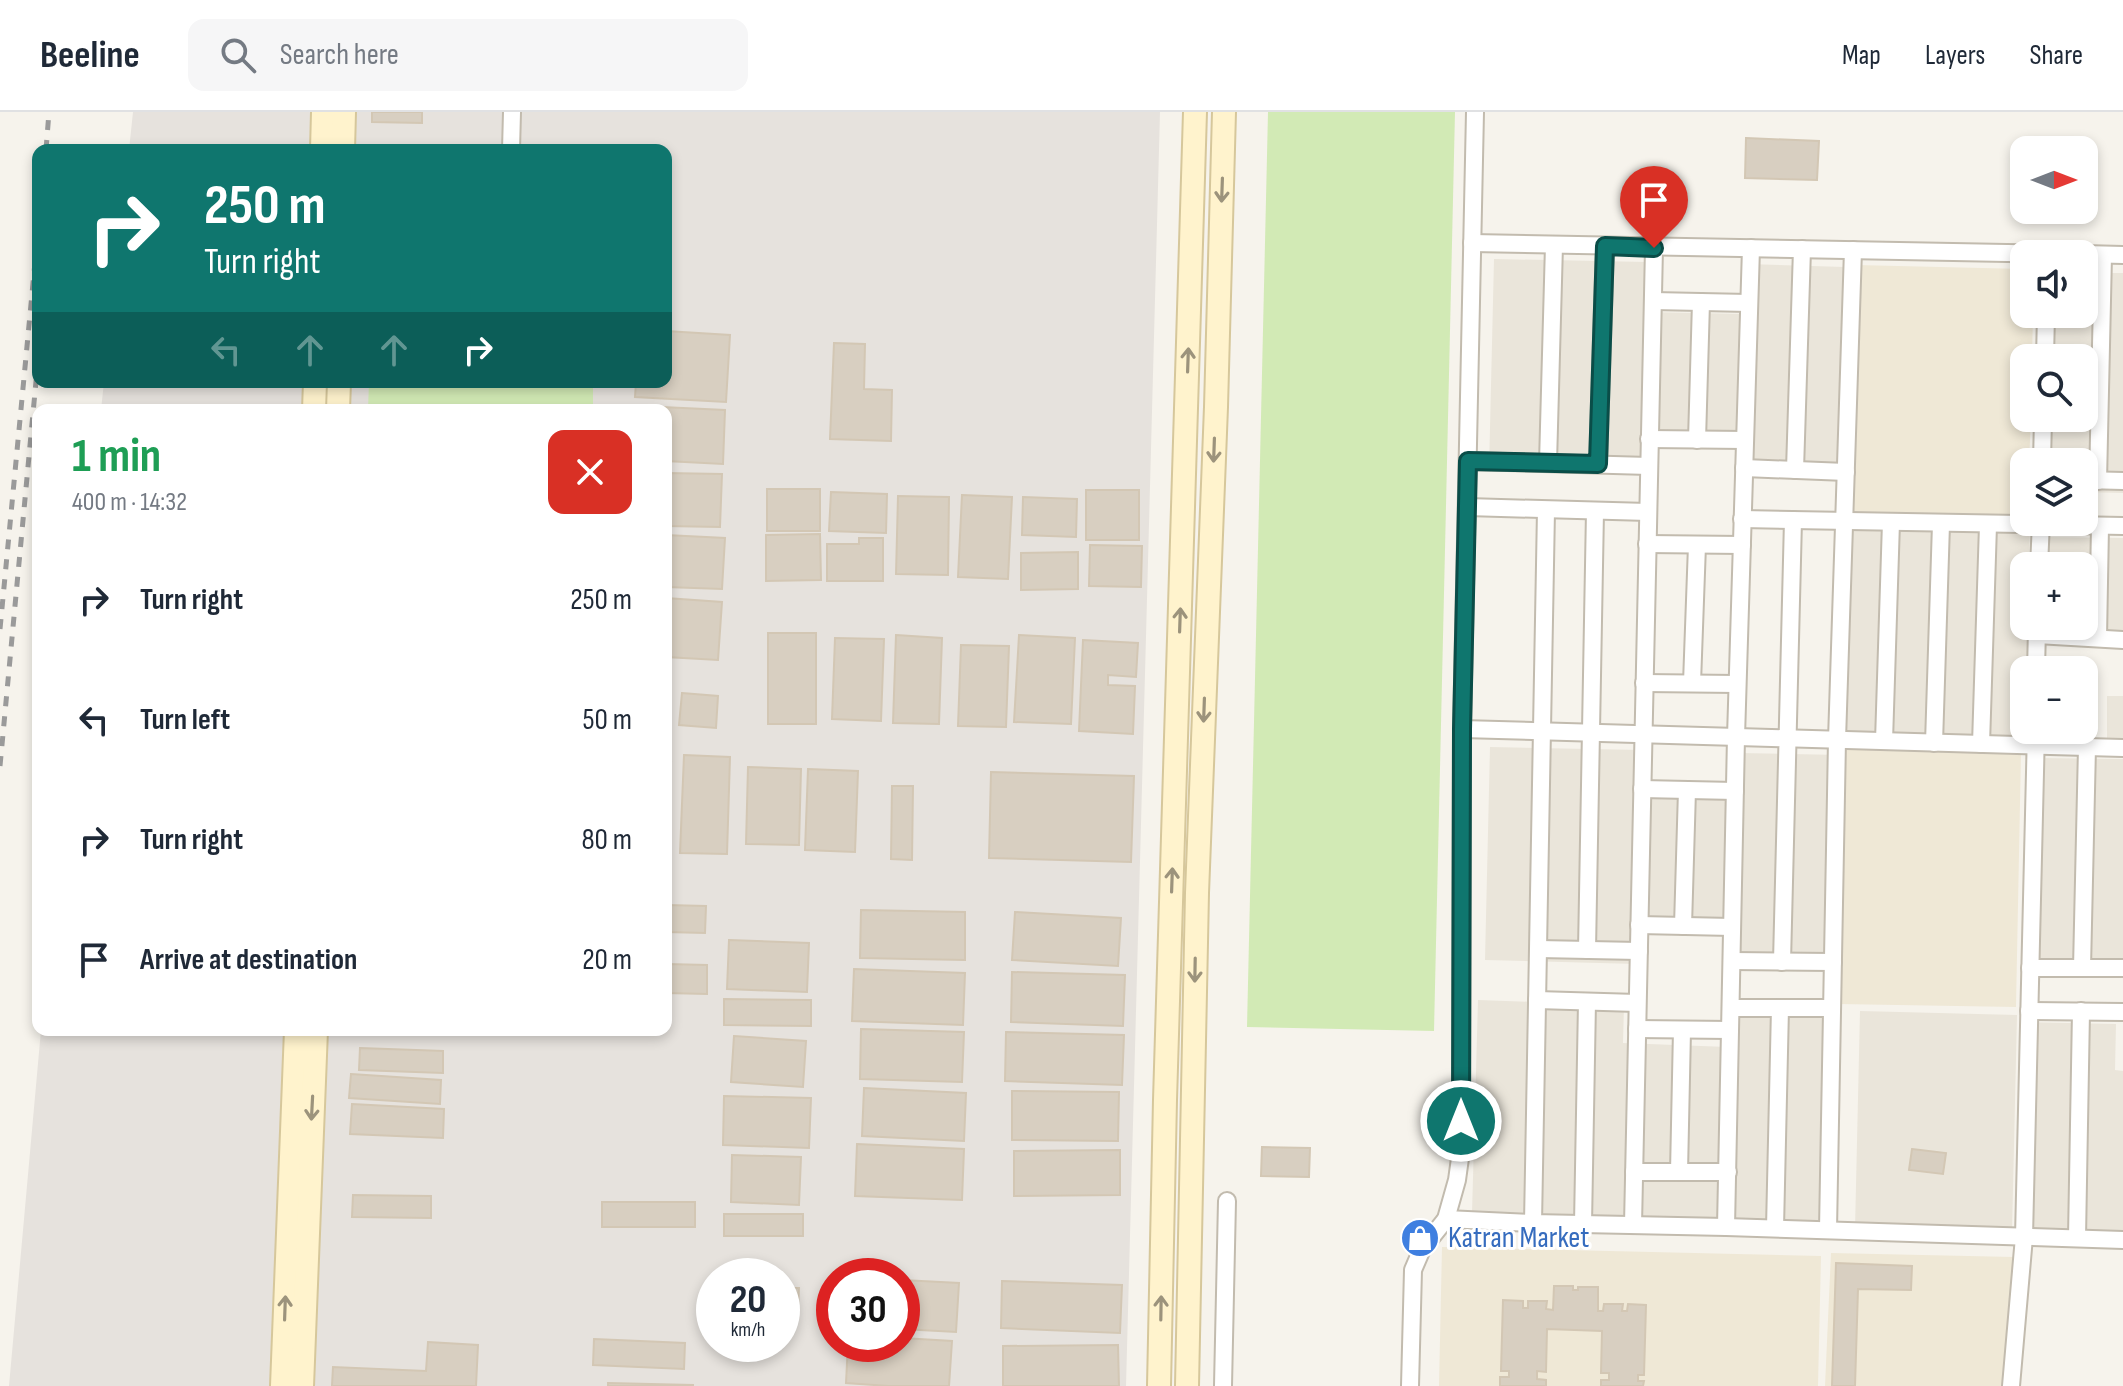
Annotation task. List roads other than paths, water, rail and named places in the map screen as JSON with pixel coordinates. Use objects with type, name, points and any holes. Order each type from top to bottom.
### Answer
[{"type":"street","points":[[322,144],[323,112]]},
{"type":"street","points":[[343,144],[344,112]]},
{"type":"street","points":[[511,144],[512,112]]},
{"type":"street","points":[[1159,1386],[1195,112]]},
{"type":"street","points":[[1187,1386],[1197,893],[1224,112]]},
{"type":"street","points":[[1410,1386],[1413,1270],[1422,1249],[1446,1219],[1461,1151],[1462,729],[1475,112]]},
{"type":"street","points":[[1472,243],[2010,253]]},
{"type":"street","points":[[1548,463],[1554,245]]},
{"type":"street","points":[[1598,464],[1605,246]]},
{"type":"street","points":[[1633,1225],[1654,248]]},
{"type":"street","points":[[1726,1227],[1737,684],[1751,248]]},
{"type":"street","points":[[1795,470],[1802,249]]},
{"type":"street","points":[[1828,1230],[1837,740],[1853,250]]},
{"type":"street","points":[[2098,255],[2123,255]]},
{"type":"street","points":[[2093,448],[2103,255]]},
{"type":"street","points":[[1653,301],[1749,303]]},
{"type":"street","points":[[1697,440],[1701,302]]},
{"type":"street","points":[[1649,439],[1745,440]]},
{"type":"street","points":[[1468,461],[1649,466]]},
{"type":"street","points":[[1744,468],[1846,472]]},
{"type":"street","points":[[2098,480],[2123,481]]},
{"type":"street","points":[[1467,507],[1648,512]]},
{"type":"street","points":[[1533,1223],[1546,510]]},
{"type":"street","points":[[1587,950],[1595,511]]},
{"type":"street","points":[[1742,519],[2010,525]]},
{"type":"street","points":[[1782,962],[1793,520]]},
{"type":"street","points":[[1884,741],[1891,522]]},
{"type":"street","points":[[1934,743],[1941,524]]},
{"type":"street","points":[[1981,744],[1988,525]]},
{"type":"street","points":[[2123,526],[2100,526],[2098,638],[2123,640]]},
{"type":"street","points":[[1647,544],[1742,545]]},
{"type":"street","points":[[1692,683],[1697,545]]},
{"type":"street","points":[[1644,683],[1737,684]]},
{"type":"street","points":[[1462,729],[1934,743],[2010,741]]},
{"type":"street","points":[[2011,1386],[2024,1237],[2036,744]]},
{"type":"street","points":[[2070,744],[2123,748]]},
{"type":"street","points":[[2082,968],[2087,747]]},
{"type":"street","points":[[1642,789],[1735,791]]},
{"type":"street","points":[[1683,926],[1687,790]]},
{"type":"street","points":[[1639,925],[1732,927]]},
{"type":"street","points":[[1539,949],[1639,951]]},
{"type":"street","points":[[1732,961],[1833,962]]},
{"type":"street","points":[[2030,968],[2123,968]]},
{"type":"street","points":[[1537,1000],[1637,1003]]},
{"type":"street","points":[[1583,1224],[1587,1002]]},
{"type":"street","points":[[1731,1008],[1832,1008]]},
{"type":"street","points":[[1775,1228],[1780,1008]]},
{"type":"street","points":[[2029,1011],[2123,1012]]},
{"type":"street","points":[[2077,1238],[2081,1011]]},
{"type":"street","points":[[1637,1029],[1730,1030]]},
{"type":"street","points":[[1679,1172],[1682,1030]]},
{"type":"street","points":[[282,1386],[296,1036]]},
{"type":"street","points":[[302,1386],[316,1036]]},
{"type":"street","points":[[1634,1172],[1728,1172]]},
{"type":"street","points":[[1223,1386],[1227,1201]]},
{"type":"street","points":[[1446,1219],[2123,1240]]},
{"type":"railway","points":[[46,144],[49,112]]},
{"type":"railway","points":[[0,629],[32,294]]},
{"type":"railway","points":[[34,404],[35,388]]},
{"type":"railway","points":[[0,766],[32,424]]},
{"type":"place","name":"Katran Market","points":[[1420,1238]]}]
